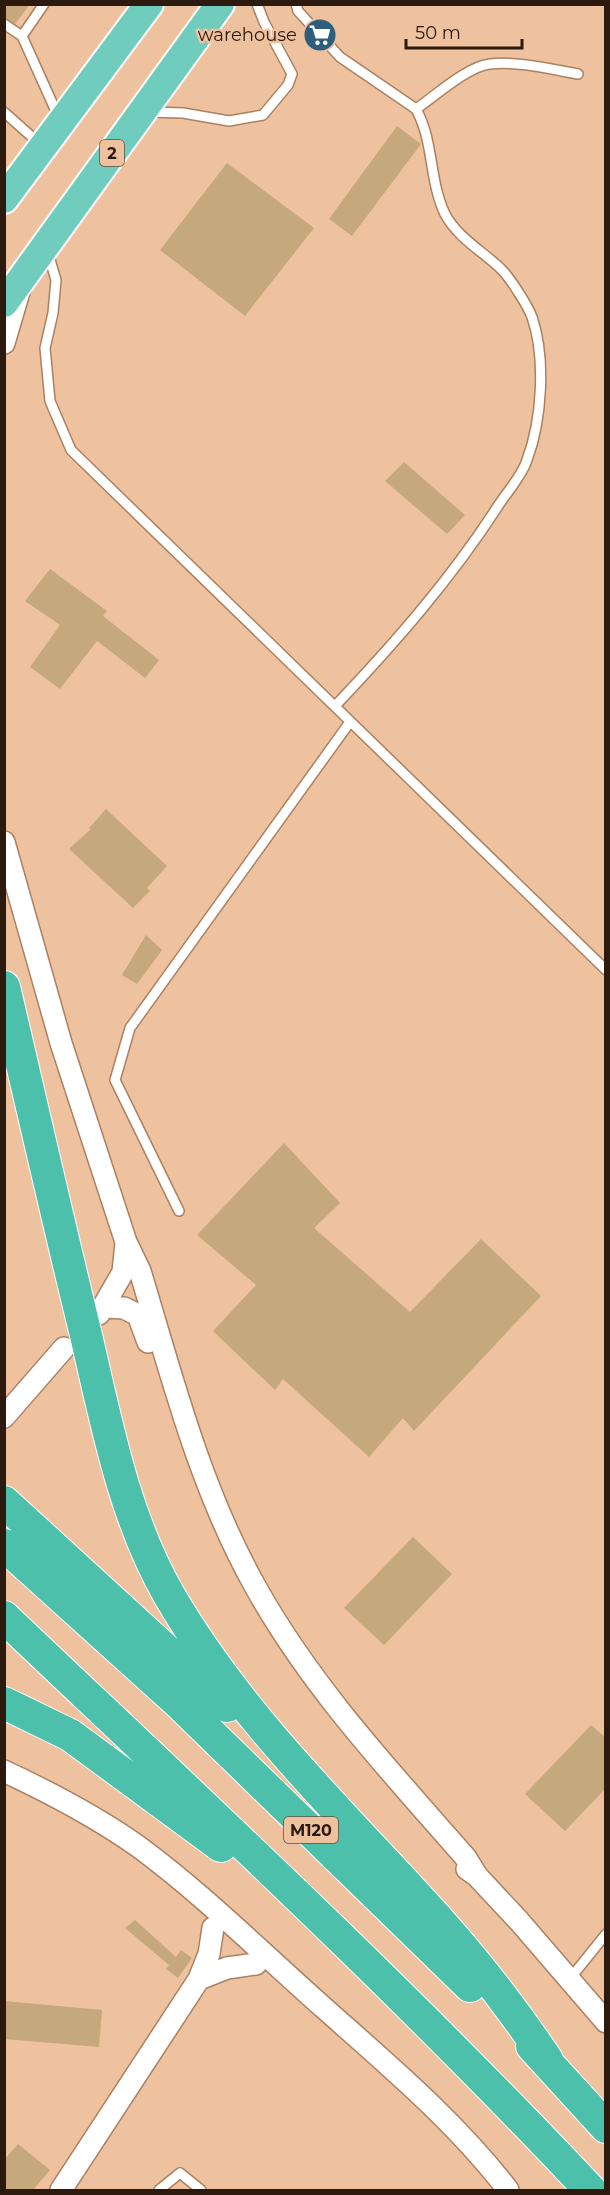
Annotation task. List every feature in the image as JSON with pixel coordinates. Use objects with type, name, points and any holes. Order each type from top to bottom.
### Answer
[{"type":"highway","points":[[5,198],[149,4]]},
{"type":"highway","name":"2","points":[[4,303],[220,4]]},
{"type":"highway","points":[[4,987],[111,1440],[127,1499],[142,1541],[168,1593],[202,1647],[305,1778]]},
{"type":"highway","points":[[4,1502],[305,1778],[415,1893],[489,1979],[547,2060]]},
{"type":"highway","name":"M120","points":[[4,1545],[206,1729],[547,2060],[606,2127]]},
{"type":"highway","points":[[4,1617],[326,1923],[517,2113],[590,2190]]},
{"type":"highway","points":[[4,1703],[70,1735],[326,1923]]},
{"type":"street","points":[[4,343],[23,276]]},
{"type":"street","points":[[4,842],[62,1043],[126,1242],[140,1271],[211,1492],[225,1528],[255,1586],[292,1647],[333,1704],[466,1858],[477,1876],[606,2022]]},
{"type":"street","points":[[126,1242],[123,1272],[102,1310],[131,1310],[141,1319],[200,1500],[238,1581],[282,1655],[322,1712],[358,1754],[464,1866],[477,1876]]},
{"type":"street","points":[[4,1417],[64,1348]]},
{"type":"street","points":[[4,1771],[44,1789],[140,1848],[221,1916],[404,2081],[483,2161],[508,2190]]},
{"type":"street","points":[[4,1785],[80,1823],[138,1863],[256,1964],[395,2090],[490,2190]]},
{"type":"street","points":[[61,2190],[199,1979],[209,1954],[213,1928]]},
{"type":"street","points":[[199,1979],[227,1968],[256,1964]]},
{"type":"lane","points":[[22,36],[44,4]]},
{"type":"lane","points":[[142,112],[183,113],[229,121],[263,115],[288,85],[292,74],[257,4]]},
{"type":"lane","points":[[296,4],[298,11],[340,57],[416,110],[422,120],[429,158],[446,214],[466,240],[502,270],[532,316],[542,369],[535,427],[527,462],[483,531],[393,645],[334,706]]},
{"type":"lane","points":[[4,24],[22,36],[61,124]]},
{"type":"lane","points":[[416,110],[466,74],[489,64],[526,66],[578,74]]},
{"type":"lane","points":[[4,112],[43,147]]},
{"type":"lane","points":[[45,245],[56,280],[54,313],[45,348],[50,401],[71,450],[606,970]]},
{"type":"lane","points":[[179,1211],[115,1080],[121,1050],[130,1028],[350,722]]},
{"type":"lane","points":[[569,1980],[606,1934]]},
{"type":"lane","points":[[159,2190],[180,2173],[201,2190]]},
{"type":"building","points":[[4,4],[30,4],[15,24],[4,17]]},
{"type":"building","points":[[397,126],[421,144],[352,236],[329,219]]},
{"type":"building","points":[[227,163],[314,228],[245,316],[160,250]]},
{"type":"building","points":[[404,462],[465,515],[447,534],[385,481]]},
{"type":"building","points":[[50,569],[107,611],[103,616],[159,660],[145,678],[97,641],[60,689],[30,667],[60,625],[25,601]]},
{"type":"building","points":[[106,809],[167,866],[147,888],[150,891],[133,908],[69,849],[91,829],[89,828]]},
{"type":"building","points":[[146,935],[162,950],[137,984],[122,975]]},
{"type":"building","points":[[284,1143],[340,1203],[314,1228],[410,1312],[481,1239],[541,1296],[414,1431],[403,1418],[369,1457],[283,1379],[275,1390],[213,1331],[256,1285],[197,1235]]},
{"type":"building","points":[[413,1537],[452,1574],[384,1645],[344,1608]]},
{"type":"building","points":[[591,1725],[606,1738],[606,1788],[565,1831],[525,1794]]},
{"type":"building","points":[[135,1920],[176,1957],[181,1950],[192,1958],[178,1978],[166,1969],[169,1965],[125,1928]]},
{"type":"building","points":[[4,2001],[102,2010],[99,2047],[4,2039]]},
{"type":"building","points":[[18,2144],[50,2170],[33,2190],[4,2190],[4,2160]]},
{"type":"place","name":"warehouse","points":[[320,35]]}]
